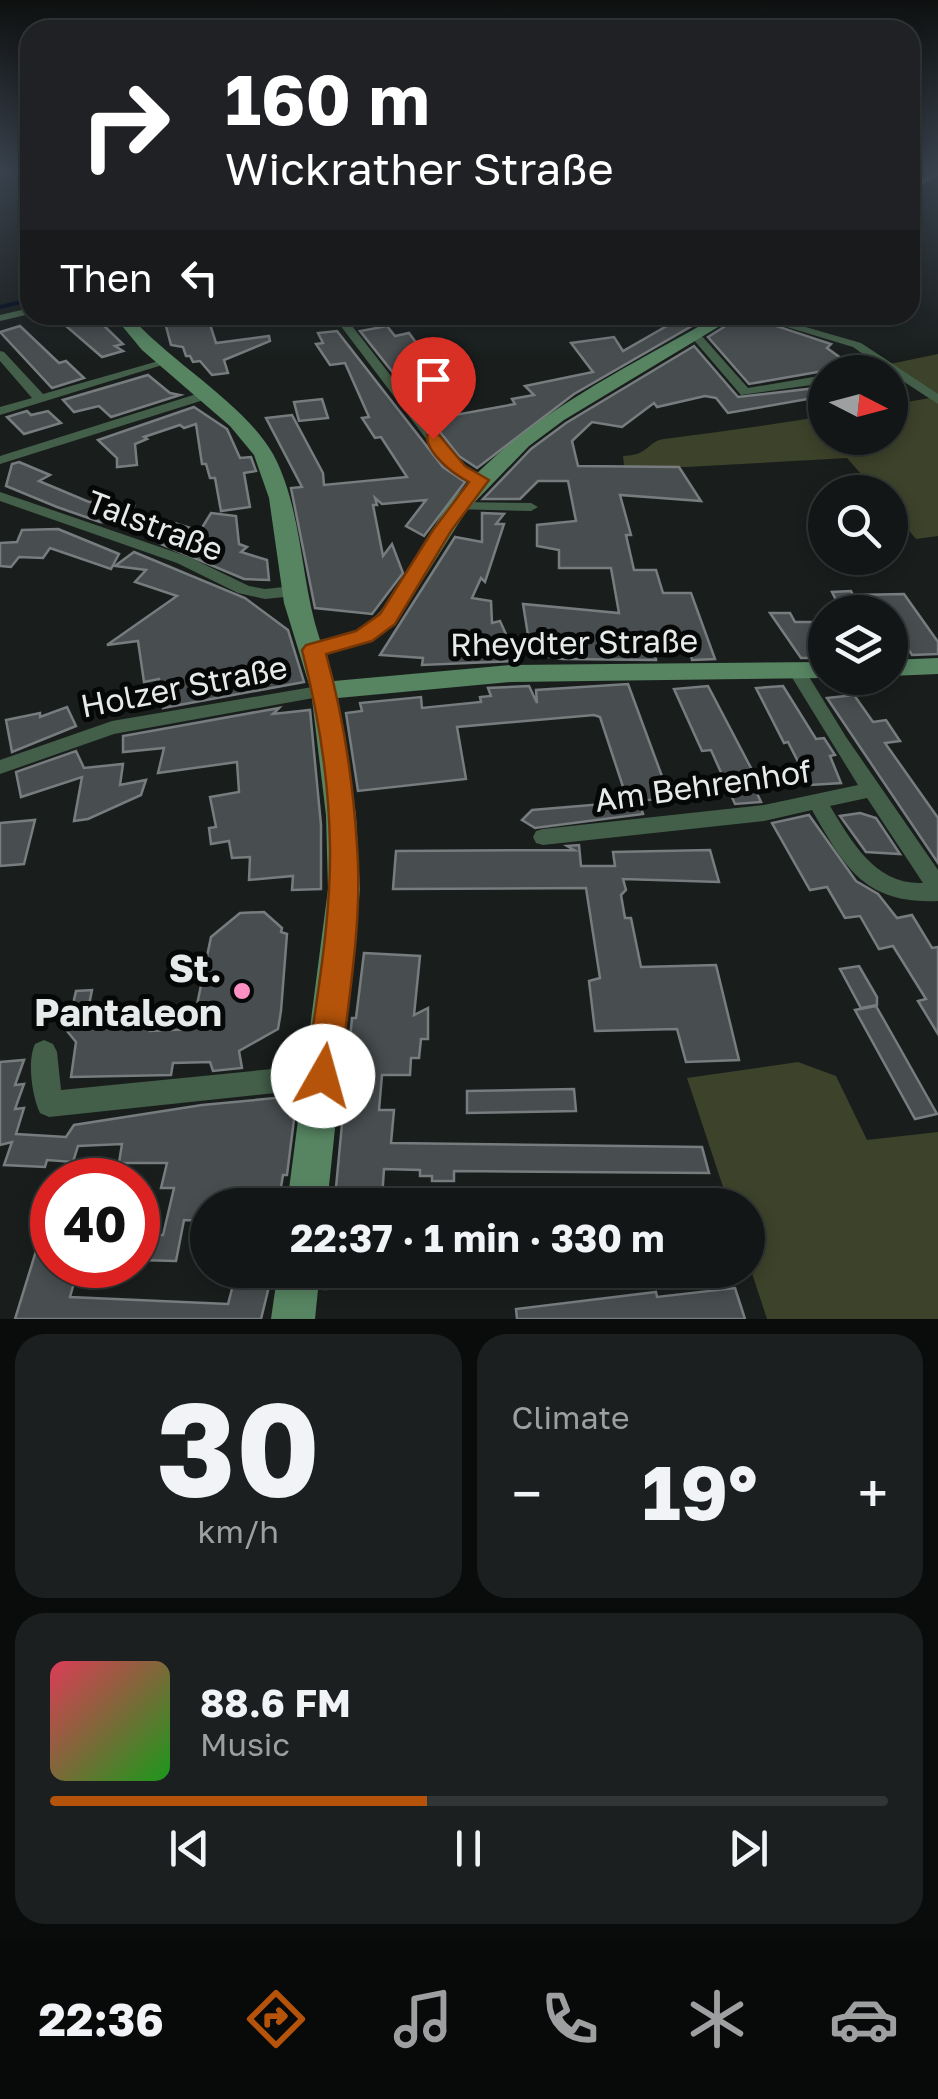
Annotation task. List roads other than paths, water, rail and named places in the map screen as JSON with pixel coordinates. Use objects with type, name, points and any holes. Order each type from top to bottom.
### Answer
[{"type":"street","points":[[131,325],[166,362],[244,429],[268,464],[279,498],[294,592],[324,691],[341,815],[344,873],[309,1188]]},
{"type":"street","points":[[346,325],[451,462],[463,473],[480,480]]},
{"type":"street","points":[[314,650],[364,636],[388,619],[459,506],[480,480],[546,424],[715,325]]},
{"type":"street","points":[[787,325],[854,344],[870,355]]},
{"type":"street","points":[[697,337],[745,392],[808,382]]},
{"type":"street","points":[[0,354],[40,399]]},
{"type":"street","points":[[0,410],[166,362]]},
{"type":"street","points":[[908,380],[938,400]]},
{"type":"street","points":[[0,460],[206,395]]},
{"type":"street","name":"Talstraße","points":[[0,496],[183,560],[244,590],[265,594],[294,592]]},
{"type":"street","points":[[459,506],[531,507]]},
{"type":"street","points":[[908,667],[938,666]]},
{"type":"street","name":"Rheydter Straße","points":[[324,691],[399,680],[552,673],[808,671]]},
{"type":"street","points":[[797,672],[938,890],[907,894],[873,879],[853,861],[817,802]]},
{"type":"street","name":"Holzer Straße","points":[[0,767],[100,730],[324,691]]},
{"type":"street","name":"Am Behrenhof","points":[[543,837],[755,815],[871,790]]},
{"type":"street","points":[[44,1052],[48,1104],[323,1076]]},
{"type":"street","points":[[293,1319],[297,1288]]},
{"type":"waterway","points":[[0,307],[20,302]]},
{"type":"place","name":"St. Pantaleon","points":[[242,991]]}]
